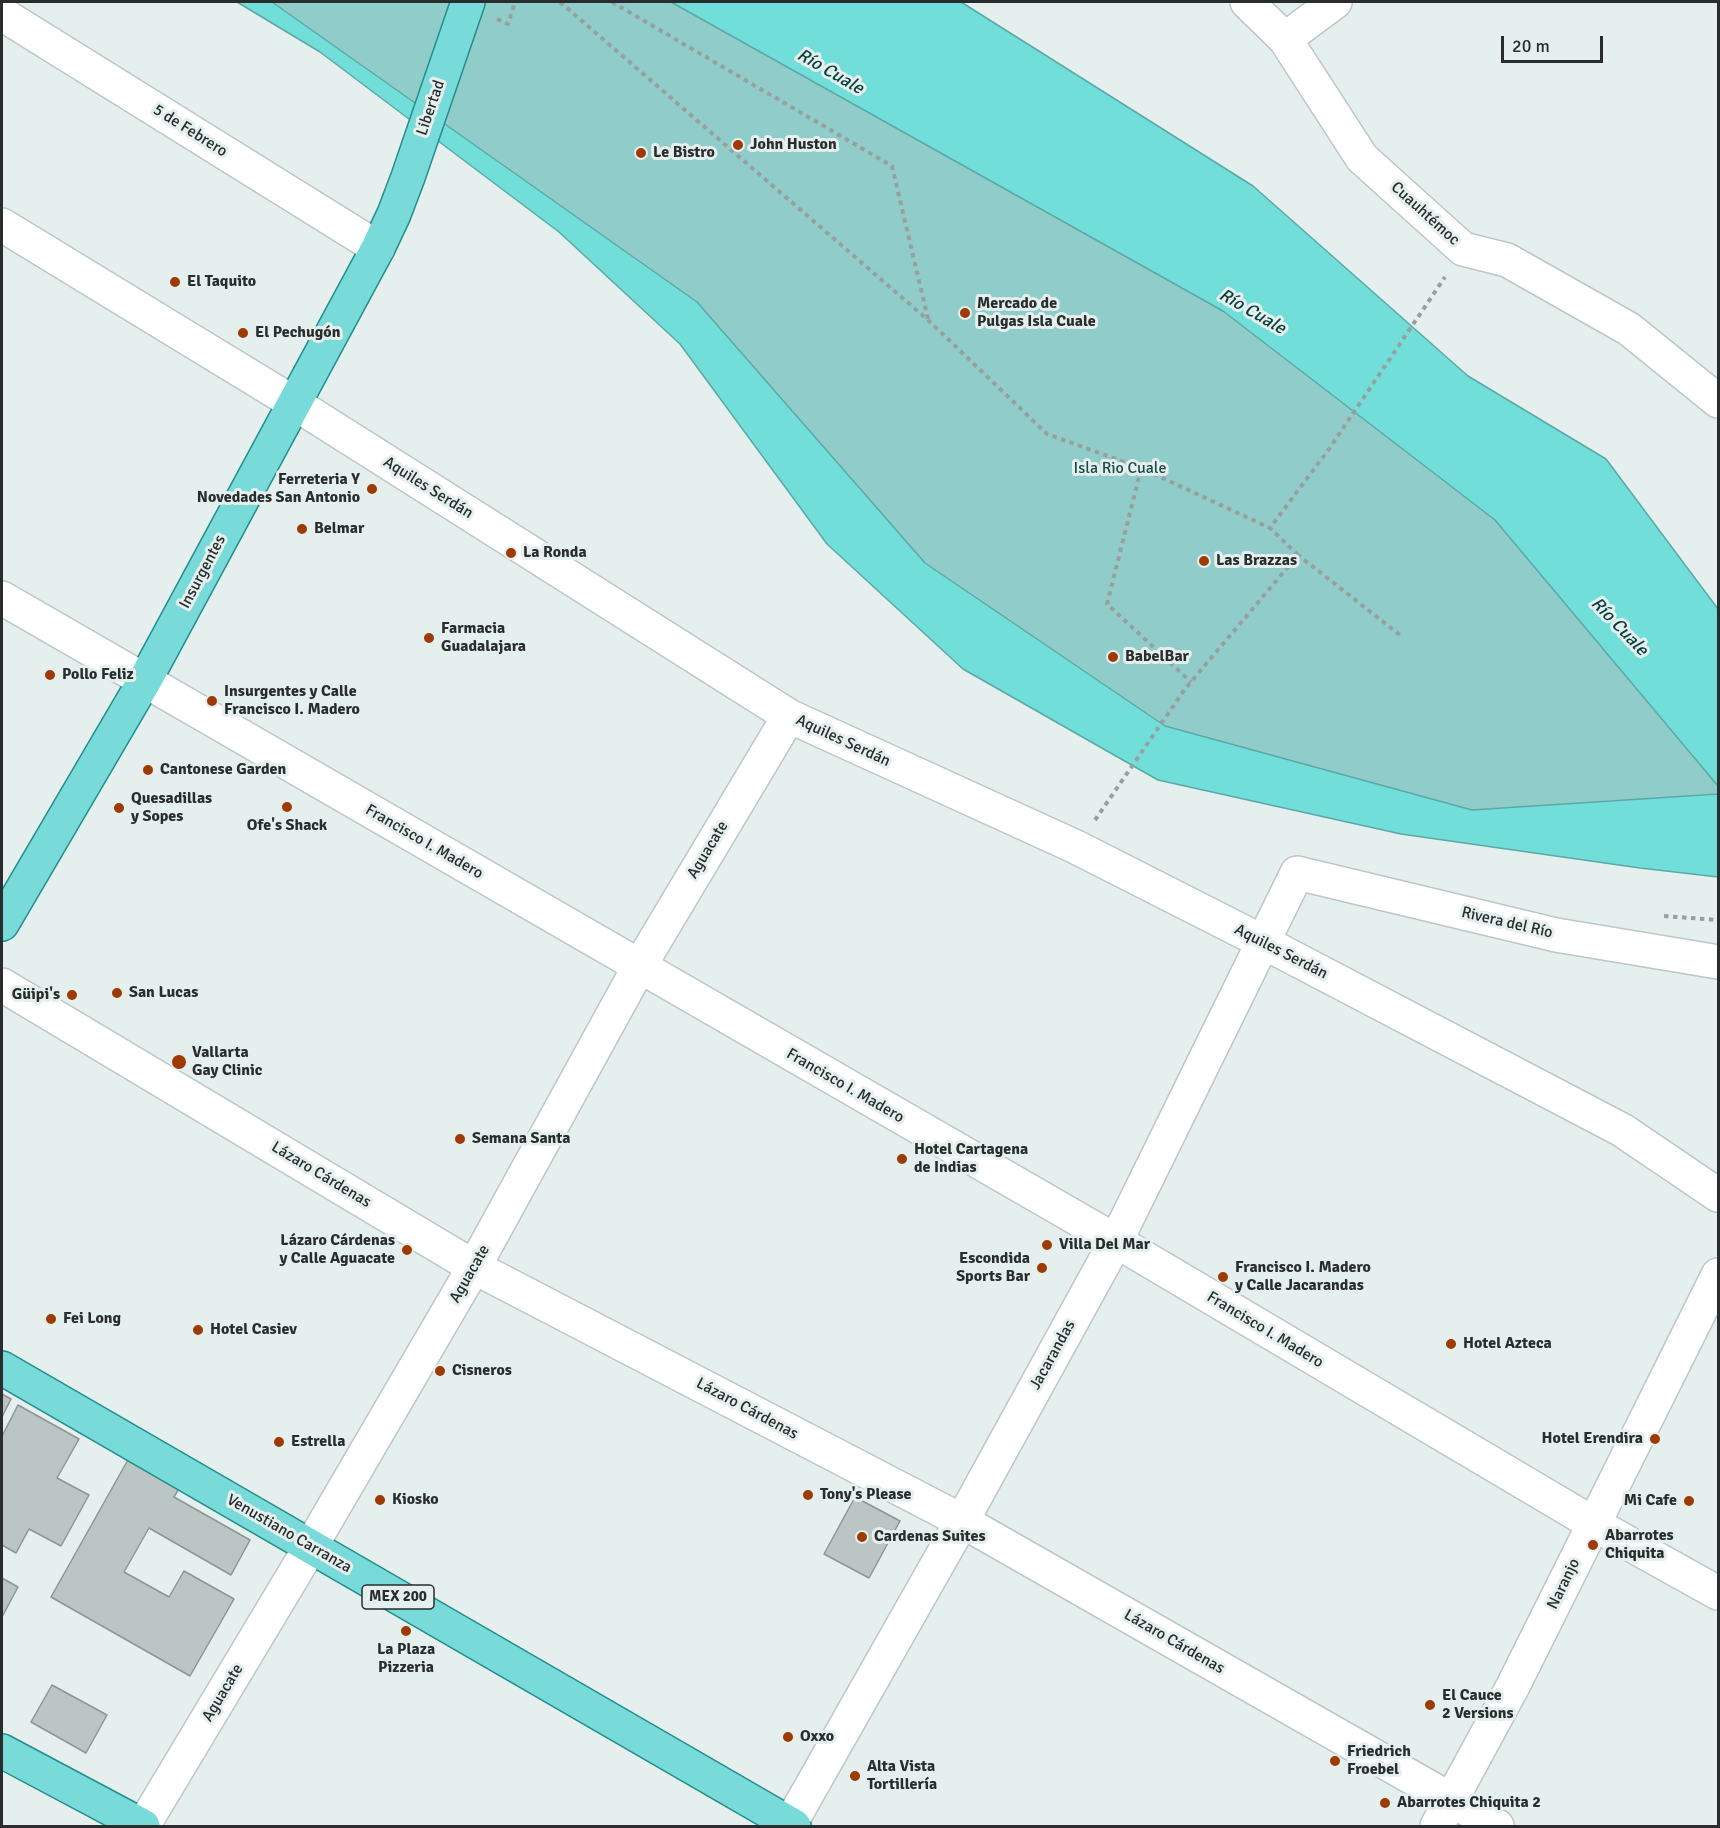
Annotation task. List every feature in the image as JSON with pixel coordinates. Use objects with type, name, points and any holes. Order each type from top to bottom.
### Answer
[{"type":"main road","name":"Libertad","points":[[394,214],[468,2]]},
{"type":"main road","name":"Insurgentes","points":[[2,924],[145,680],[378,248],[394,214]]},
{"type":"main road","name":"Venustiano Carranza","points":[[2,1368],[791,1826]]},
{"type":"main road","points":[[2,1750],[143,1827]]},
{"type":"street","name":"Cuauhtémoc","points":[[1247,2],[1285,39],[1362,158],[1463,249],[1507,260],[1629,329],[1719,401]]},
{"type":"street","points":[[1285,39],[1335,2]]},
{"type":"street","name":"5 de Febrero","points":[[2,14],[378,248]]},
{"type":"street","name":"Aquiles Serdán","points":[[2,225],[294,403],[789,716],[1076,847],[1263,942],[1622,1130],[1719,1195]]},
{"type":"street","name":"Francisco I. Madero","points":[[2,598],[1116,1241],[1594,1524],[1719,1593]]},
{"type":"street","name":"Aguacate","points":[[143,1827],[474,1267],[639,967],[789,716]]},
{"type":"street","name":"Jacarandas","points":[[791,1826],[1116,1241],[1298,873]]},
{"type":"street","name":"Rivera del Río","points":[[1298,873],[1556,935],[1719,962]]},
{"type":"street","name":"Lázaro Cárdenas","points":[[2,985],[474,1267],[962,1521],[1444,1813],[1497,1827]]},
{"type":"street","name":"Naranjo","points":[[1444,1813],[1513,1686],[1719,1275]]},
{"type":"path","points":[[560,2],[928,320],[1047,434],[1141,468],[1270,528],[1298,555],[1400,635]]},
{"type":"path","points":[[612,2],[892,166],[928,320]]},
{"type":"path","points":[[1270,528],[1329,449],[1450,269]]},
{"type":"path","points":[[1141,468],[1107,604],[1191,682]]},
{"type":"path","points":[[1076,847],[1185,689],[1298,555]]},
{"type":"green space","name":"Isla Rio Cuale","points":[[272,2],[671,2],[1223,311],[1495,520],[1718,786],[1718,794],[1472,810],[1165,726],[925,563],[697,302]]},
{"type":"water","points":[[237,2],[272,2],[697,302],[925,563],[1165,726],[1472,810],[1718,794],[1718,877],[1401,834],[1158,780],[963,669],[827,544],[680,344],[559,232],[320,52]]},
{"type":"water","name":"Río Cuale","points":[[671,2],[961,2],[1253,186],[1468,376],[1606,459],[1718,609],[1718,786],[1495,520],[1223,311]]},
{"type":"building","points":[[2,1394],[11,1399],[2,1417]]},
{"type":"building","points":[[18,1405],[79,1439],[57,1478],[89,1495],[61,1546],[29,1529],[16,1553],[2,1545],[2,1436]]},
{"type":"building","points":[[129,1458],[180,1487],[174,1497],[250,1540],[231,1575],[149,1528],[124,1572],[169,1597],[184,1571],[234,1599],[190,1676],[51,1597]]},
{"type":"building","name":"Cardenas Suites","points":[[855,1497],[900,1521],[869,1578],[824,1554]]},
{"type":"building","points":[[2,1578],[18,1587],[2,1617]]},
{"type":"building","points":[[52,1685],[107,1715],[86,1753],[31,1722]]},
{"type":"place","name":"John Huston","points":[[738,145]]},
{"type":"place","name":"Le Bistro","points":[[641,153]]},
{"type":"place","name":"El Taquito","points":[[175,282]]},
{"type":"place","name":"Mercado de Pulgas Isla Cuale","points":[[965,313]]},
{"type":"place","name":"El Pechugón","points":[[243,333]]},
{"type":"place","name":"Ferreteria Y Novedades San Antonio","points":[[372,489]]},
{"type":"place","name":"Belmar","points":[[302,529]]},
{"type":"place","name":"La Ronda","points":[[511,553]]},
{"type":"place","name":"Las Brazzas","points":[[1204,561]]},
{"type":"place","name":"Farmacia Guadalajara","points":[[429,638]]},
{"type":"place","name":"BabelBar","points":[[1113,657]]},
{"type":"place","name":"Pollo Feliz","points":[[50,675]]},
{"type":"place","name":"Insurgentes y Calle Francisco I. Madero","points":[[212,701]]},
{"type":"place","name":"Cantonese Garden","points":[[148,770]]},
{"type":"place","name":"Ofe's Shack","points":[[287,807]]},
{"type":"place","name":"Quesadillas y Sopes","points":[[119,808]]},
{"type":"place","name":"San Lucas","points":[[117,993]]},
{"type":"place","name":"Güipi's","points":[[72,995]]},
{"type":"place","name":"Vallarta Gay Clinic","points":[[179,1062]]},
{"type":"place","name":"Semana Santa","points":[[460,1139]]},
{"type":"place","name":"Hotel Cartagena de Indias","points":[[902,1159]]},
{"type":"place","name":"Villa Del Mar","points":[[1047,1245]]},
{"type":"place","name":"Lázaro Cárdenas y Calle Aguacate","points":[[407,1250]]},
{"type":"place","name":"Escondida Sports Bar","points":[[1042,1268]]},
{"type":"place","name":"Francisco I. Madero y Calle Jacarandas","points":[[1223,1277]]},
{"type":"place","name":"Fei Long","points":[[51,1319]]},
{"type":"place","name":"Hotel Casiev","points":[[198,1330]]},
{"type":"place","name":"Hotel Azteca","points":[[1451,1344]]},
{"type":"place","name":"Cisneros","points":[[440,1371]]},
{"type":"place","name":"Hotel Erendira","points":[[1655,1439]]},
{"type":"place","name":"Estrella","points":[[279,1442]]},
{"type":"place","name":"Tony's Please","points":[[808,1495]]},
{"type":"place","name":"Kiosko","points":[[380,1500]]},
{"type":"place","name":"Mi Cafe","points":[[1689,1501]]},
{"type":"place","name":"Cardenas Suites","points":[[862,1537]]},
{"type":"place","name":"Abarrotes Chiquita","points":[[1593,1545]]},
{"type":"place","name":"La Plaza Pizzeria","points":[[406,1631]]},
{"type":"place","name":"El Cauce 2 Versions","points":[[1430,1705]]},
{"type":"place","name":"Oxxo","points":[[788,1737]]},
{"type":"place","name":"Friedrich Froebel","points":[[1335,1761]]},
{"type":"place","name":"Alta Vista Tortillería","points":[[855,1776]]},
{"type":"place","name":"Abarrotes Chiquita 2","points":[[1385,1803]]}]
